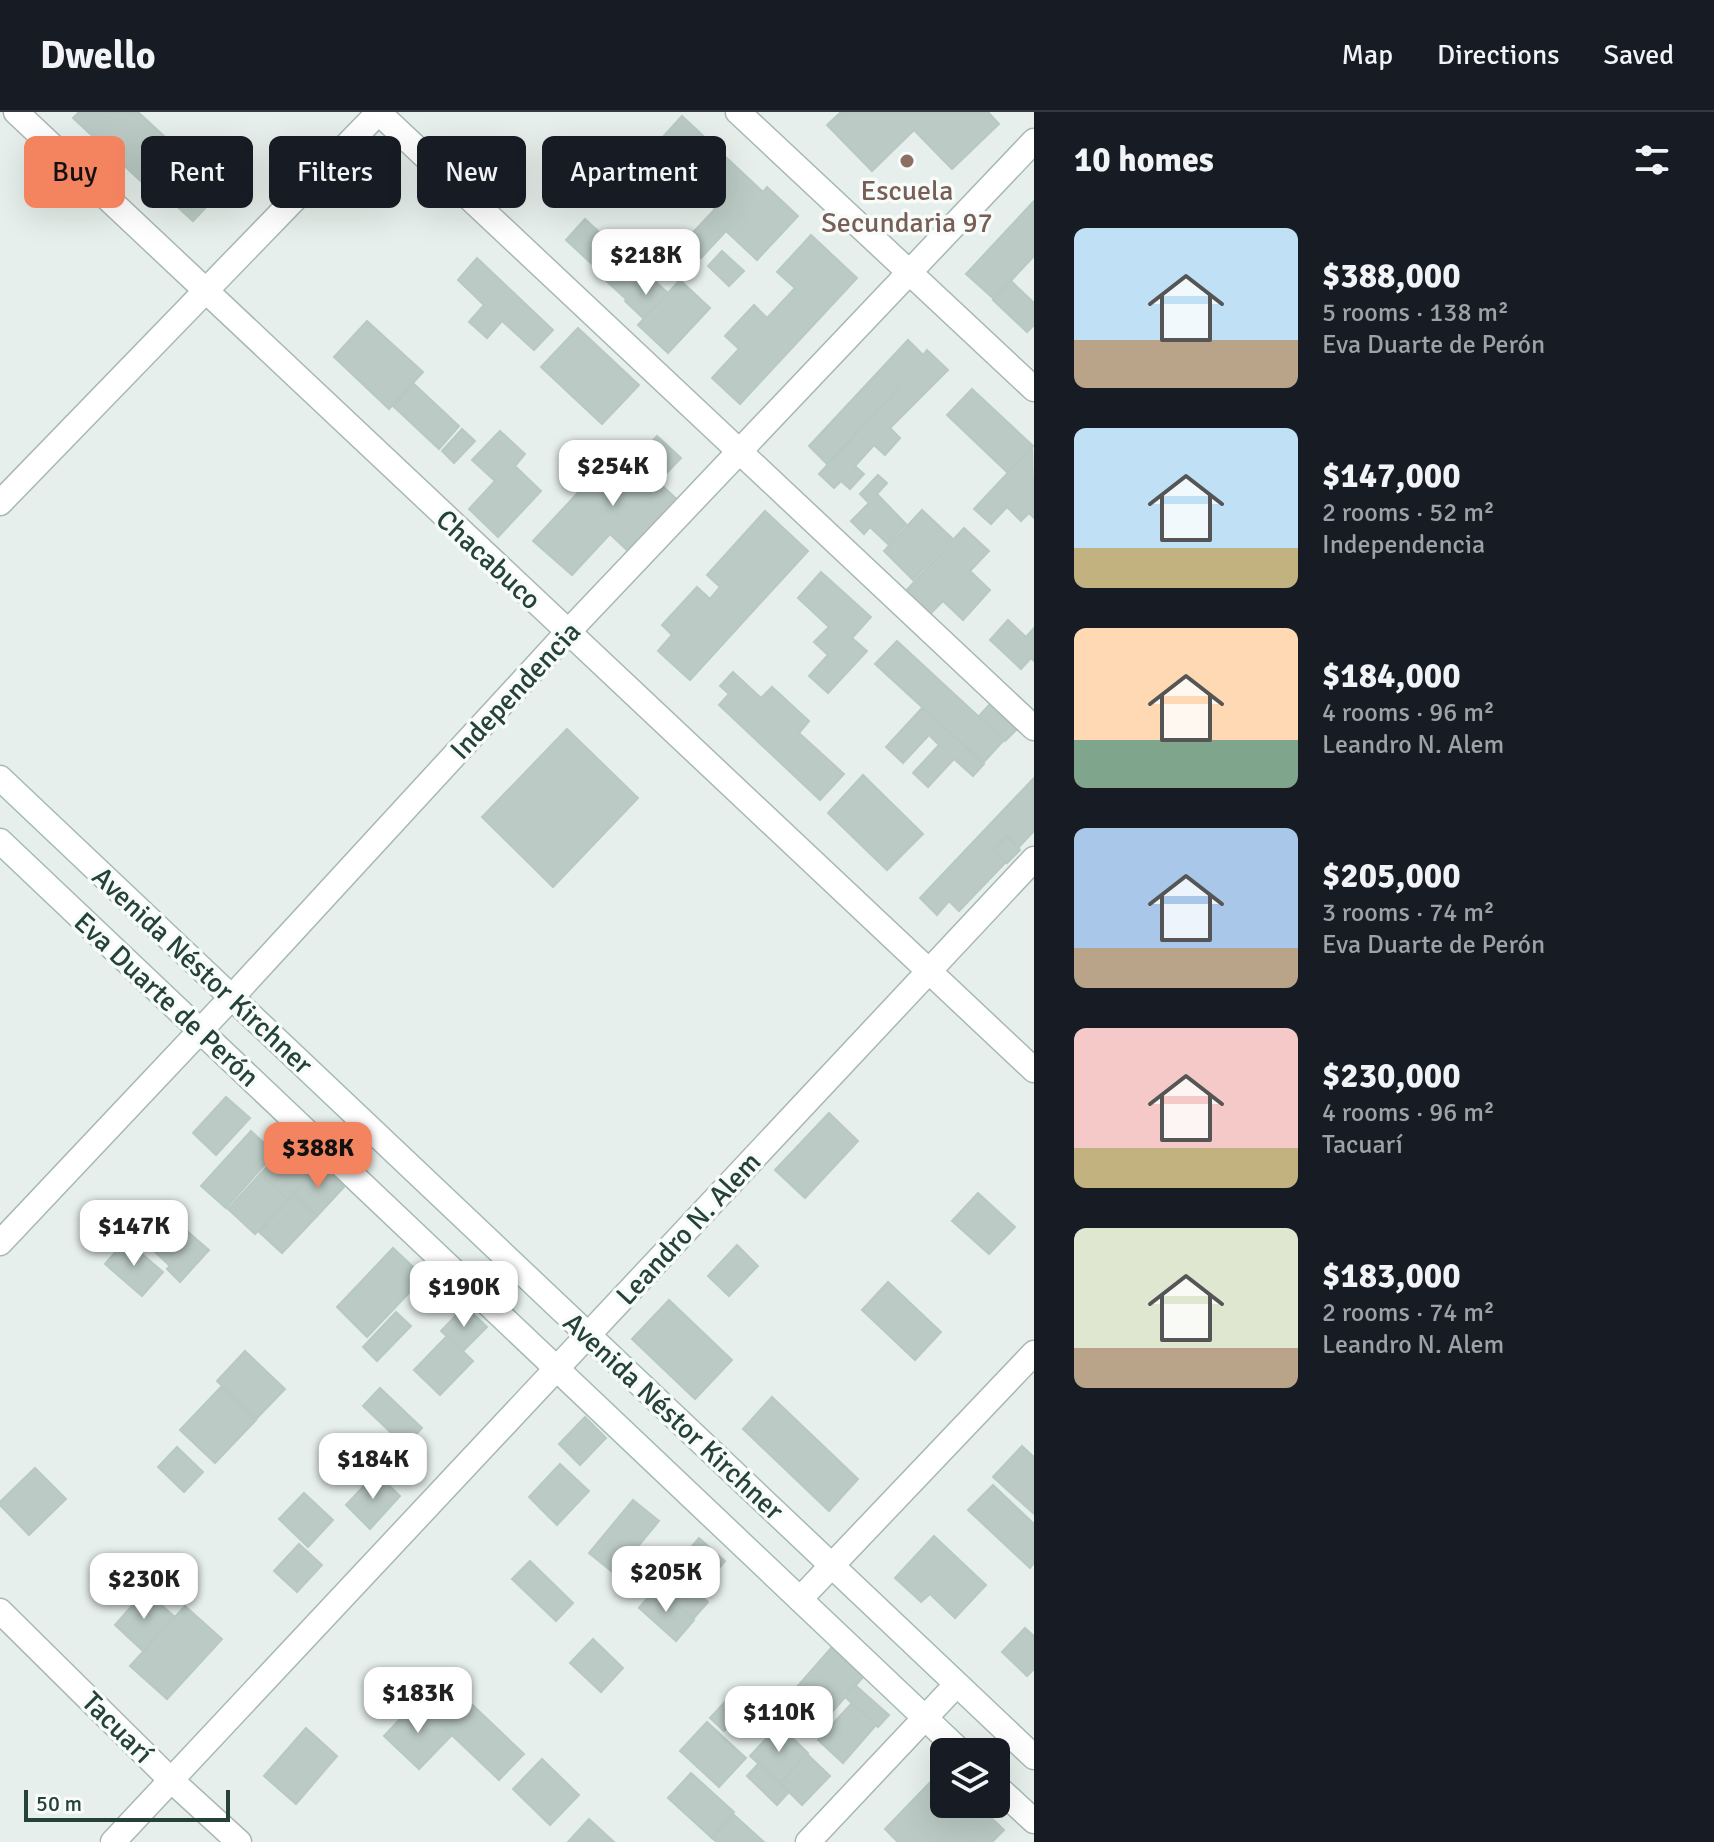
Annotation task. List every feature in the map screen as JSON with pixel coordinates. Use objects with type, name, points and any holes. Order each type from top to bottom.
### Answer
[{"type":"street","name":"Chacabuco","points":[[16,112],[1034,1070]]},
{"type":"street","points":[[0,503],[379,112],[1034,728]]},
{"type":"street","points":[[738,112],[1034,389]]},
{"type":"street","name":"Independencia","points":[[0,1243],[232,997],[567,633],[1034,141]]},
{"type":"street","name":"Avenida Néstor Kirchner","points":[[0,778],[1034,1757]]},
{"type":"street","name":"Eva Duarte de Perón","points":[[0,841],[946,1738]]},
{"type":"street","name":"Leandro N. Alem","points":[[113,1842],[1034,859]]},
{"type":"street","points":[[800,1599],[1034,1353]]},
{"type":"street","name":"Tacuarí","points":[[0,1611],[171,1780],[239,1842]]},
{"type":"street","points":[[808,1842],[956,1685]]},
{"type":"street","points":[[1010,1799],[1034,1821]]},
{"type":"building","points":[[79,112],[138,112],[164,136],[141,136],[141,181],[125,166],[125,136],[92,136],[73,118]]},
{"type":"building","points":[[841,112],[988,112],[999,124],[952,169],[914,130],[872,171],[827,125]]},
{"type":"building","points":[[682,116],[703,136],[664,136]]},
{"type":"building","points":[[726,157],[763,192],[767,187],[798,216],[757,260],[726,231],[701,258],[684,242],[715,209],[726,208]]},
{"type":"building","points":[[1034,201],[1034,256],[994,299],[966,274]]},
{"type":"building","points":[[179,208],[205,208],[193,221]]},
{"type":"building","points":[[585,219],[625,256],[606,277],[566,240]]},
{"type":"building","points":[[811,235],[857,278],[740,404],[712,378],[739,349],[725,336],[754,305],[767,318],[795,288],[777,272]]},
{"type":"building","points":[[722,251],[744,271],[729,286],[708,266]]},
{"type":"building","points":[[625,256],[646,276],[625,298],[604,279]]},
{"type":"building","points":[[477,258],[553,330],[534,350],[502,321],[487,338],[469,322],[484,305],[458,280]]},
{"type":"building","points":[[649,276],[668,293],[644,319],[625,301]]},
{"type":"building","points":[[680,280],[710,308],[668,353],[638,325]]},
{"type":"building","points":[[1011,281],[1034,303],[1034,325],[1027,332],[993,300]]},
{"type":"building","points":[[367,321],[423,372],[389,409],[334,357]]},
{"type":"building","points":[[578,328],[639,385],[602,424],[541,367]]},
{"type":"building","points":[[908,340],[923,355],[927,350],[948,370],[890,428],[900,438],[885,455],[874,445],[855,466],[864,474],[850,489],[841,481],[834,488],[819,474],[900,387],[827,464],[809,446]]},
{"type":"building","points":[[414,384],[459,426],[439,449],[393,406]]},
{"type":"building","points":[[972,389],[1033,446],[1008,473],[947,415]]},
{"type":"building","points":[[462,429],[475,441],[454,463],[442,451]]},
{"type":"building","points":[[500,431],[525,454],[515,466],[541,491],[498,537],[469,509],[495,481],[472,460]]},
{"type":"building","points":[[657,436],[681,458],[658,482],[680,502],[631,554],[610,534],[572,575],[533,541],[612,456],[626,469]]},
{"type":"building","points":[[1032,447],[1034,518],[1029,513],[1021,521],[1007,507],[991,524],[974,509]]},
{"type":"building","points":[[878,475],[887,483],[877,494],[906,524],[888,544],[870,527],[864,534],[851,521],[869,503],[860,494]]},
{"type":"building","points":[[922,510],[952,538],[913,580],[884,551]]},
{"type":"building","points":[[765,511],[808,551],[690,680],[658,651],[672,635],[662,625],[697,587],[710,599],[720,587],[707,575]]},
{"type":"building","points":[[964,528],[989,551],[970,571],[990,590],[963,620],[943,601],[928,616],[904,593]]},
{"type":"building","points":[[821,572],[871,617],[852,638],[867,651],[828,693],[809,676],[828,655],[814,642],[829,627],[798,598]]},
{"type":"building","points":[[1008,620],[1026,637],[1034,628],[1034,661],[1031,658],[1021,669],[990,640]]},
{"type":"building","points":[[897,641],[1004,740],[983,763],[875,664]]},
{"type":"building","points":[[733,672],[761,698],[772,687],[809,721],[799,733],[844,774],[820,800],[719,705],[729,694],[720,686]]},
{"type":"building","points":[[991,703],[1018,728],[1005,741],[979,716]]},
{"type":"building","points":[[923,707],[984,764],[973,776],[954,759],[928,787],[913,773],[939,745],[929,735],[903,763],[886,747]]},
{"type":"building","points":[[567,729],[638,798],[553,887],[482,817]]},
{"type":"building","points":[[863,775],[923,834],[887,870],[828,813]]},
{"type":"building","points":[[1033,779],[1034,831],[1018,848],[1007,836],[993,850],[1006,862],[959,911],[949,901],[937,915],[920,898]]},
{"type":"building","points":[[1007,836],[1020,850],[1007,863],[993,850]]},
{"type":"building","points":[[226,1097],[250,1118],[216,1155],[193,1133]]},
{"type":"building","points":[[829,1113],[858,1141],[805,1198],[775,1170]]},
{"type":"building","points":[[251,1131],[275,1153],[226,1208],[201,1186]]},
{"type":"building","points":[[285,1147],[313,1173],[288,1200],[260,1174]]},
{"type":"building","points":[[320,1165],[344,1187],[317,1216],[293,1194]]},
{"type":"building","points":[[260,1174],[288,1200],[255,1234],[228,1209]]},
{"type":"building","points":[[978,1193],[1015,1227],[989,1254],[952,1221]]},
{"type":"building","points":[[294,1195],[317,1216],[282,1253],[259,1232]]},
{"type":"building","points":[[162,1208],[195,1238],[170,1266],[137,1235]]},
{"type":"building","points":[[195,1238],[209,1250],[180,1282],[167,1269]]},
{"type":"building","points":[[126,1240],[163,1272],[142,1296],[105,1264]]},
{"type":"building","points":[[737,1245],[758,1266],[729,1296],[708,1276]]},
{"type":"building","points":[[393,1248],[424,1277],[367,1337],[337,1307]]},
{"type":"building","points":[[888,1282],[941,1332],[915,1360],[862,1310]]},
{"type":"building","points":[[669,1300],[732,1360],[695,1399],[632,1339]]},
{"type":"building","points":[[465,1306],[487,1327],[463,1351],[441,1331]]},
{"type":"building","points":[[396,1312],[411,1326],[377,1361],[363,1347]]},
{"type":"building","points":[[447,1336],[473,1361],[440,1395],[414,1370]]},
{"type":"building","points":[[245,1351],[285,1389],[256,1419],[217,1381]]},
{"type":"building","points":[[221,1387],[256,1420],[215,1463],[180,1430]]},
{"type":"building","points":[[380,1388],[422,1428],[405,1446],[363,1406]]},
{"type":"building","points":[[772,1397],[858,1479],[829,1511],[743,1429]]},
{"type":"building","points":[[585,1417],[606,1438],[580,1465],[559,1444]]},
{"type":"building","points":[[1022,1446],[1034,1457],[1034,1514],[993,1477]]},
{"type":"building","points":[[177,1447],[203,1472],[184,1492],[158,1467]]},
{"type":"building","points":[[560,1464],[589,1491],[557,1525],[529,1497]]},
{"type":"building","points":[[35,1468],[66,1499],[29,1535],[0,1502]]},
{"type":"building","points":[[376,1473],[400,1496],[370,1529],[346,1505]]},
{"type":"building","points":[[993,1485],[1034,1524],[1034,1563],[1030,1568],[968,1510]]},
{"type":"building","points":[[304,1493],[333,1520],[308,1547],[279,1519]]},
{"type":"building","points":[[633,1500],[659,1521],[615,1574],[589,1553]]},
{"type":"building","points":[[934,1536],[986,1585],[955,1618],[930,1594],[921,1602],[895,1578]]},
{"type":"building","points":[[699,1538],[725,1561],[698,1593],[708,1602],[693,1619],[657,1587]]},
{"type":"building","points":[[299,1544],[322,1565],[297,1592],[274,1571]]},
{"type":"building","points":[[530,1561],[573,1603],[556,1621],[512,1579]]},
{"type":"building","points":[[657,1587],[694,1620],[676,1641],[639,1608]]},
{"type":"building","points":[[145,1591],[174,1616],[143,1651],[115,1625]]},
{"type":"building","points":[[185,1606],[222,1639],[167,1699],[130,1666]]},
{"type":"building","points":[[1025,1628],[1034,1636],[1034,1669],[1027,1676],[1002,1652]]},
{"type":"building","points":[[593,1639],[623,1668],[601,1692],[570,1663]]},
{"type":"building","points":[[832,1647],[864,1676],[815,1731],[783,1703]]},
{"type":"building","points":[[855,1685],[889,1715],[878,1727],[845,1697]]},
{"type":"building","points":[[736,1690],[750,1704],[724,1731],[710,1718]]},
{"type":"building","points":[[461,1694],[524,1754],[499,1780],[436,1720]]},
{"type":"building","points":[[417,1701],[452,1735],[419,1769],[384,1736]]},
{"type":"building","points":[[852,1703],[876,1725],[843,1763],[818,1740]]},
{"type":"building","points":[[707,1722],[746,1758],[719,1787],[680,1751]]},
{"type":"building","points":[[779,1725],[808,1753],[780,1783],[750,1756]]},
{"type":"building","points":[[306,1728],[337,1756],[296,1804],[264,1776]]},
{"type":"building","points":[[807,1754],[830,1776],[802,1805],[780,1783]]},
{"type":"building","points":[[542,1759],[579,1795],[550,1825],[513,1789]]},
{"type":"building","points":[[759,1763],[789,1792],[777,1805],[747,1776]]},
{"type":"building","points":[[691,1773],[734,1812],[712,1838],[668,1798]]},
{"type":"building","points":[[930,1782],[930,1818],[992,1818],[1004,1830],[992,1842],[898,1842],[885,1829]]},
{"type":"building","points":[[733,1814],[764,1842],[717,1842],[712,1838]]},
{"type":"building","points":[[589,1819],[614,1842],[568,1842]]},
{"type":"place","name":"Escuela Secundaria 97","points":[[907,161]]}]
